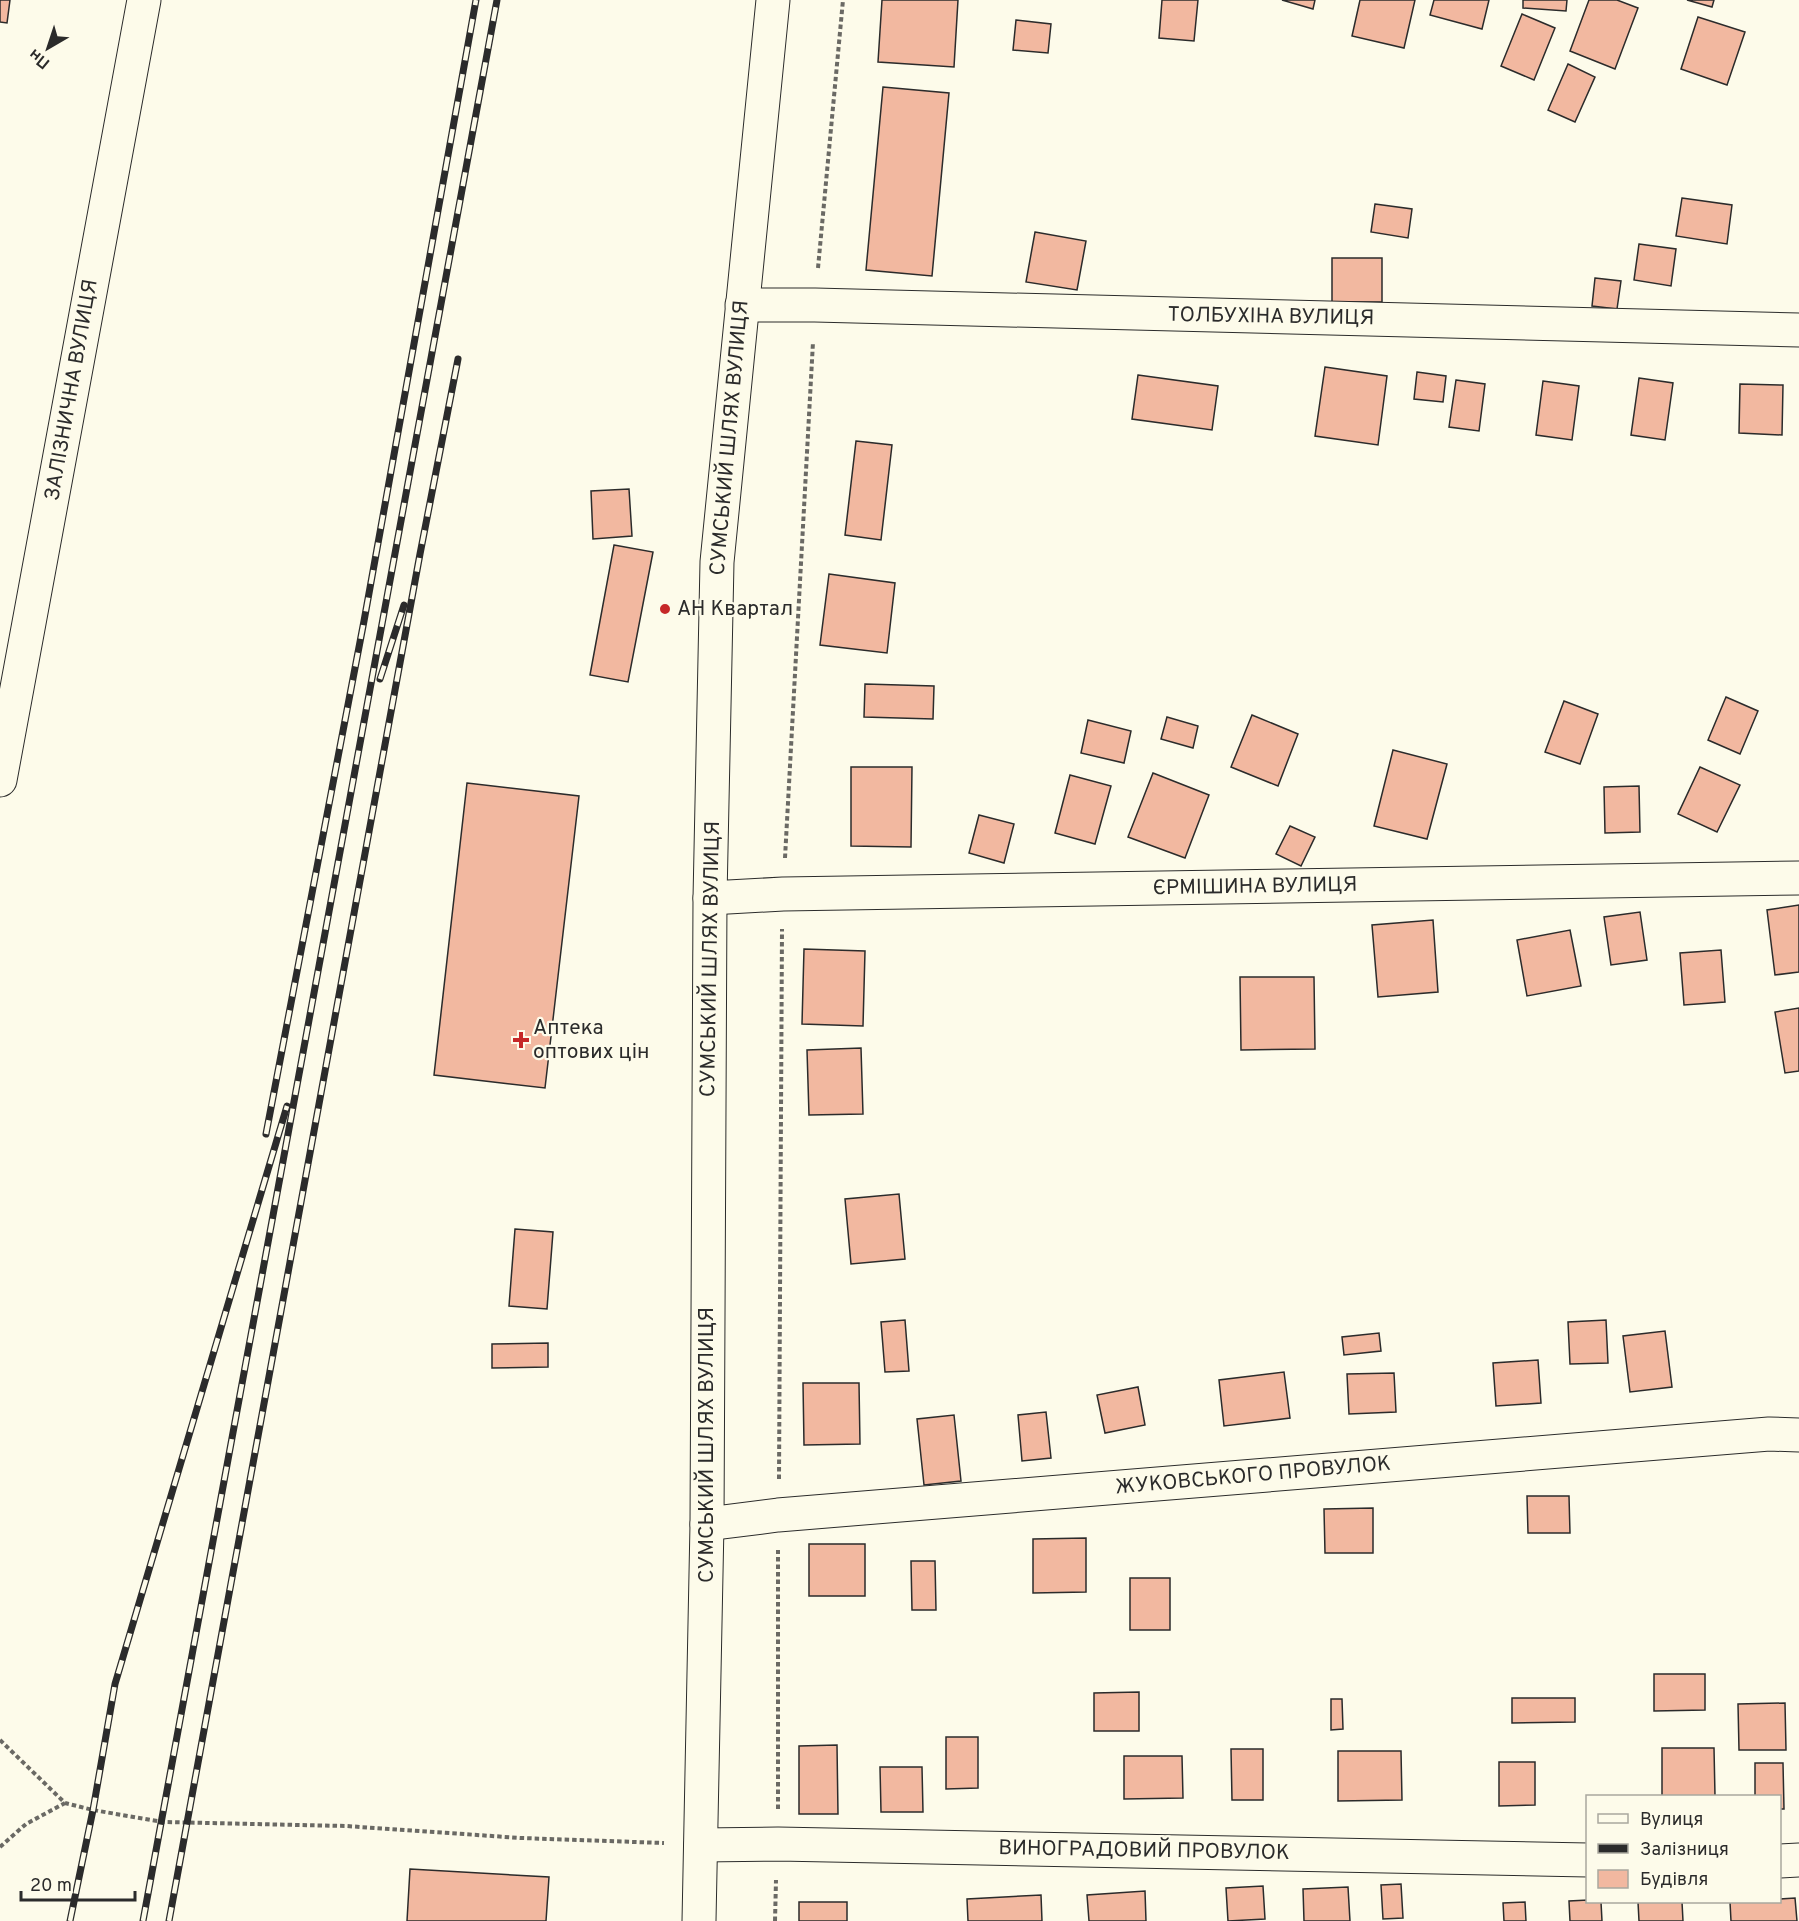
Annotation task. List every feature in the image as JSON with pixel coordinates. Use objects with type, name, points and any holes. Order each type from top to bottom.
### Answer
[{"type":"street","name":"ЗАЛІЗНИЧНА ВУЛИЦЯ","points":[[0,780],[144,0]]},
{"type":"street","name":"СУМСЬКИЙ ШЛЯХ ВУЛИЦЯ","points":[[699,1921],[708,1524],[710,898],[717,562],[773,0]]},
{"type":"street","name":"ТОЛБУХІНА ВУЛИЦЯ","points":[[742,305],[1799,330]]},
{"type":"street","name":"ЄРМІШИНА ВУЛИЦЯ","points":[[710,898],[783,894],[1799,878]]},
{"type":"street","name":"ЖУКОВСЬКОГО ПРОВУЛОК","points":[[708,1524],[778,1515],[1769,1434],[1799,1435]]},
{"type":"street","name":"ВИНОГРАДОВИЙ ПРОВУЛОК","points":[[701,1845],[778,1844],[1586,1860]]},
{"type":"street","points":[[1781,1861],[1799,1860]]},
{"type":"path","points":[[774,1921],[778,1844],[783,894],[815,305],[843,0]]},
{"type":"path","points":[[0,1740],[65,1803],[163,1822],[346,1826],[521,1838],[701,1845]]},
{"type":"path","points":[[0,1847],[26,1824],[65,1803]]},
{"type":"building","points":[[0,0],[10,0],[7,23],[0,22]]},
{"type":"building","points":[[882,0],[958,0],[954,67],[878,62]]},
{"type":"building","points":[[1162,0],[1198,0],[1194,41],[1159,38]]},
{"type":"building","points":[[1282,0],[1315,0],[1313,9]]},
{"type":"building","points":[[1360,0],[1415,0],[1404,48],[1352,36]]},
{"type":"building","points":[[1434,0],[1489,0],[1482,29],[1430,15]]},
{"type":"building","points":[[1523,0],[1567,0],[1566,11],[1523,8]]},
{"type":"building","points":[[1589,0],[1617,0],[1638,8],[1615,69],[1570,51]]},
{"type":"building","points":[[1687,0],[1714,0],[1712,7]]},
{"type":"building","points":[[1522,14],[1555,28],[1534,80],[1501,66]]},
{"type":"building","points":[[1698,17],[1745,32],[1727,85],[1681,69]]},
{"type":"building","points":[[1016,20],[1051,24],[1048,53],[1013,50]]},
{"type":"building","points":[[1568,64],[1595,77],[1575,122],[1548,110]]},
{"type":"building","points":[[883,87],[949,93],[932,276],[866,270]]},
{"type":"building","points":[[1682,198],[1732,205],[1727,244],[1676,236]]},
{"type":"building","points":[[1375,204],[1412,209],[1408,238],[1371,232]]},
{"type":"building","points":[[1035,232],[1086,241],[1077,290],[1026,282]]},
{"type":"building","points":[[1639,244],[1676,249],[1671,286],[1634,280]]},
{"type":"building","points":[[1332,258],[1382,258],[1382,302],[1332,302]]},
{"type":"building","points":[[1595,278],[1621,281],[1617,309],[1592,306]]},
{"type":"building","points":[[1325,367],[1387,376],[1378,445],[1315,436]]},
{"type":"building","points":[[1417,372],[1446,376],[1443,402],[1414,399]]},
{"type":"building","points":[[1138,375],[1218,386],[1212,430],[1132,419]]},
{"type":"building","points":[[1639,378],[1673,383],[1665,440],[1631,435]]},
{"type":"building","points":[[1456,380],[1485,384],[1479,431],[1449,427]]},
{"type":"building","points":[[1543,381],[1579,386],[1572,440],[1536,435]]},
{"type":"building","points":[[1740,384],[1783,385],[1782,435],[1739,433]]},
{"type":"building","points":[[856,441],[892,445],[881,540],[845,535]]},
{"type":"building","points":[[629,489],[632,536],[593,539],[591,491]]},
{"type":"building","points":[[614,545],[653,552],[628,682],[590,675]]},
{"type":"building","points":[[829,574],[895,583],[887,653],[820,645]]},
{"type":"building","points":[[865,684],[934,686],[933,719],[864,717]]},
{"type":"building","points":[[1726,697],[1758,711],[1740,754],[1708,740]]},
{"type":"building","points":[[1564,701],[1598,714],[1580,764],[1545,752]]},
{"type":"building","points":[[1252,715],[1298,734],[1278,786],[1231,767]]},
{"type":"building","points":[[1167,717],[1198,726],[1193,748],[1161,739]]},
{"type":"building","points":[[1088,720],[1131,731],[1124,763],[1081,753]]},
{"type":"building","points":[[1393,750],[1447,764],[1427,839],[1374,826]]},
{"type":"building","points":[[851,767],[912,767],[911,847],[851,846]]},
{"type":"building","points":[[1700,767],[1740,785],[1717,832],[1678,814]]},
{"type":"building","points":[[1153,773],[1209,795],[1185,858],[1128,837]]},
{"type":"building","points":[[1070,775],[1111,786],[1095,844],[1055,833]]},
{"type":"building","points":[[467,783],[579,796],[545,1088],[434,1075]]},
{"type":"building","points":[[1639,786],[1640,832],[1605,833],[1604,787]]},
{"type":"building","points":[[979,815],[1014,824],[1004,863],[969,853]]},
{"type":"building","points":[[1290,826],[1315,837],[1301,866],[1276,854]]},
{"type":"building","points":[[1799,905],[1799,972],[1775,975],[1767,910]]},
{"type":"building","points":[[1640,912],[1647,960],[1611,965],[1604,917]]},
{"type":"building","points":[[1433,920],[1438,992],[1378,997],[1372,925]]},
{"type":"building","points":[[1570,930],[1581,986],[1527,996],[1517,940]]},
{"type":"building","points":[[804,949],[865,951],[863,1026],[802,1024]]},
{"type":"building","points":[[1721,950],[1725,1002],[1684,1005],[1680,953]]},
{"type":"building","points":[[1240,977],[1314,977],[1315,1049],[1241,1050]]},
{"type":"building","points":[[1799,1008],[1799,1071],[1785,1073],[1775,1012]]},
{"type":"building","points":[[861,1048],[863,1114],[809,1115],[807,1050]]},
{"type":"building","points":[[899,1194],[905,1259],[851,1264],[845,1199]]},
{"type":"building","points":[[515,1229],[553,1232],[547,1309],[509,1306]]},
{"type":"building","points":[[905,1320],[909,1371],[885,1372],[881,1322]]},
{"type":"building","points":[[1606,1320],[1608,1363],[1570,1364],[1568,1322]]},
{"type":"building","points":[[1665,1331],[1672,1387],[1630,1392],[1623,1336]]},
{"type":"building","points":[[1379,1333],[1381,1351],[1344,1355],[1342,1337]]},
{"type":"building","points":[[548,1343],[548,1367],[492,1368],[492,1344]]},
{"type":"building","points":[[1538,1360],[1541,1403],[1496,1406],[1493,1363]]},
{"type":"building","points":[[1284,1372],[1290,1418],[1224,1426],[1219,1380]]},
{"type":"building","points":[[1394,1373],[1396,1412],[1349,1414],[1347,1374]]},
{"type":"building","points":[[803,1383],[859,1383],[860,1444],[804,1445]]},
{"type":"building","points":[[1138,1387],[1145,1425],[1105,1433],[1097,1395]]},
{"type":"building","points":[[1046,1412],[1051,1458],[1022,1461],[1018,1415]]},
{"type":"building","points":[[954,1415],[961,1481],[924,1485],[917,1419]]},
{"type":"building","points":[[1527,1496],[1569,1496],[1570,1533],[1528,1533]]},
{"type":"building","points":[[1373,1508],[1373,1553],[1325,1553],[1324,1509]]},
{"type":"building","points":[[1086,1538],[1086,1592],[1033,1593],[1033,1539]]},
{"type":"building","points":[[809,1544],[865,1544],[865,1596],[809,1596]]},
{"type":"building","points":[[911,1561],[935,1561],[936,1610],[912,1610]]},
{"type":"building","points":[[1130,1578],[1170,1578],[1170,1630],[1130,1630]]},
{"type":"building","points":[[1654,1674],[1705,1674],[1705,1710],[1654,1711]]},
{"type":"building","points":[[1139,1692],[1139,1731],[1094,1731],[1094,1693]]},
{"type":"building","points":[[1512,1698],[1575,1698],[1575,1722],[1512,1723]]},
{"type":"building","points":[[1331,1699],[1342,1699],[1343,1729],[1331,1730]]},
{"type":"building","points":[[1785,1703],[1786,1750],[1739,1750],[1738,1704]]},
{"type":"building","points":[[946,1737],[978,1737],[978,1788],[946,1789]]},
{"type":"building","points":[[837,1745],[838,1814],[799,1814],[799,1746]]},
{"type":"building","points":[[1662,1748],[1714,1748],[1715,1795],[1662,1795]]},
{"type":"building","points":[[1231,1749],[1263,1749],[1263,1800],[1232,1800]]},
{"type":"building","points":[[1338,1751],[1401,1751],[1402,1800],[1338,1801]]},
{"type":"building","points":[[1124,1756],[1182,1756],[1183,1798],[1124,1799]]},
{"type":"building","points":[[1499,1762],[1535,1762],[1535,1805],[1499,1806]]},
{"type":"building","points":[[1755,1763],[1783,1763],[1784,1809],[1781,1809],[1781,1795],[1755,1795]]},
{"type":"building","points":[[880,1767],[922,1767],[923,1812],[881,1812]]},
{"type":"building","points":[[410,1869],[549,1877],[546,1921],[407,1921]]},
{"type":"building","points":[[1401,1884],[1403,1918],[1383,1919],[1381,1885]]},
{"type":"building","points":[[1263,1886],[1265,1919],[1228,1921],[1226,1888]]},
{"type":"building","points":[[1348,1887],[1350,1921],[1304,1921],[1303,1889]]},
{"type":"building","points":[[1145,1891],[1146,1921],[1089,1921],[1087,1895]]},
{"type":"building","points":[[1041,1895],[1042,1921],[968,1921],[967,1899]]},
{"type":"building","points":[[1795,1898],[1797,1921],[1731,1921],[1730,1903],[1781,1903],[1781,1899]]},
{"type":"building","points":[[1586,1900],[1586,1903],[1601,1903],[1602,1921],[1570,1921],[1569,1901]]},
{"type":"building","points":[[799,1902],[847,1902],[847,1921],[799,1921]]},
{"type":"building","points":[[1525,1902],[1526,1921],[1504,1921],[1503,1903]]},
{"type":"building","points":[[1638,1903],[1682,1903],[1683,1921],[1639,1921]]},
{"type":"railway","points":[[266,1134],[364,621],[476,0]]},
{"type":"railway","points":[[143,1921],[497,0]]},
{"type":"railway","points":[[169,1921],[420,554],[458,359]]},
{"type":"railway","points":[[380,679],[404,605]]},
{"type":"railway","points":[[70,1921],[93,1810],[115,1684],[287,1106]]},
{"type":"place","name":"АН Квартал","points":[[665,609]]},
{"type":"place","name":"Аптека оптових цін","points":[[521,1040]]}]
